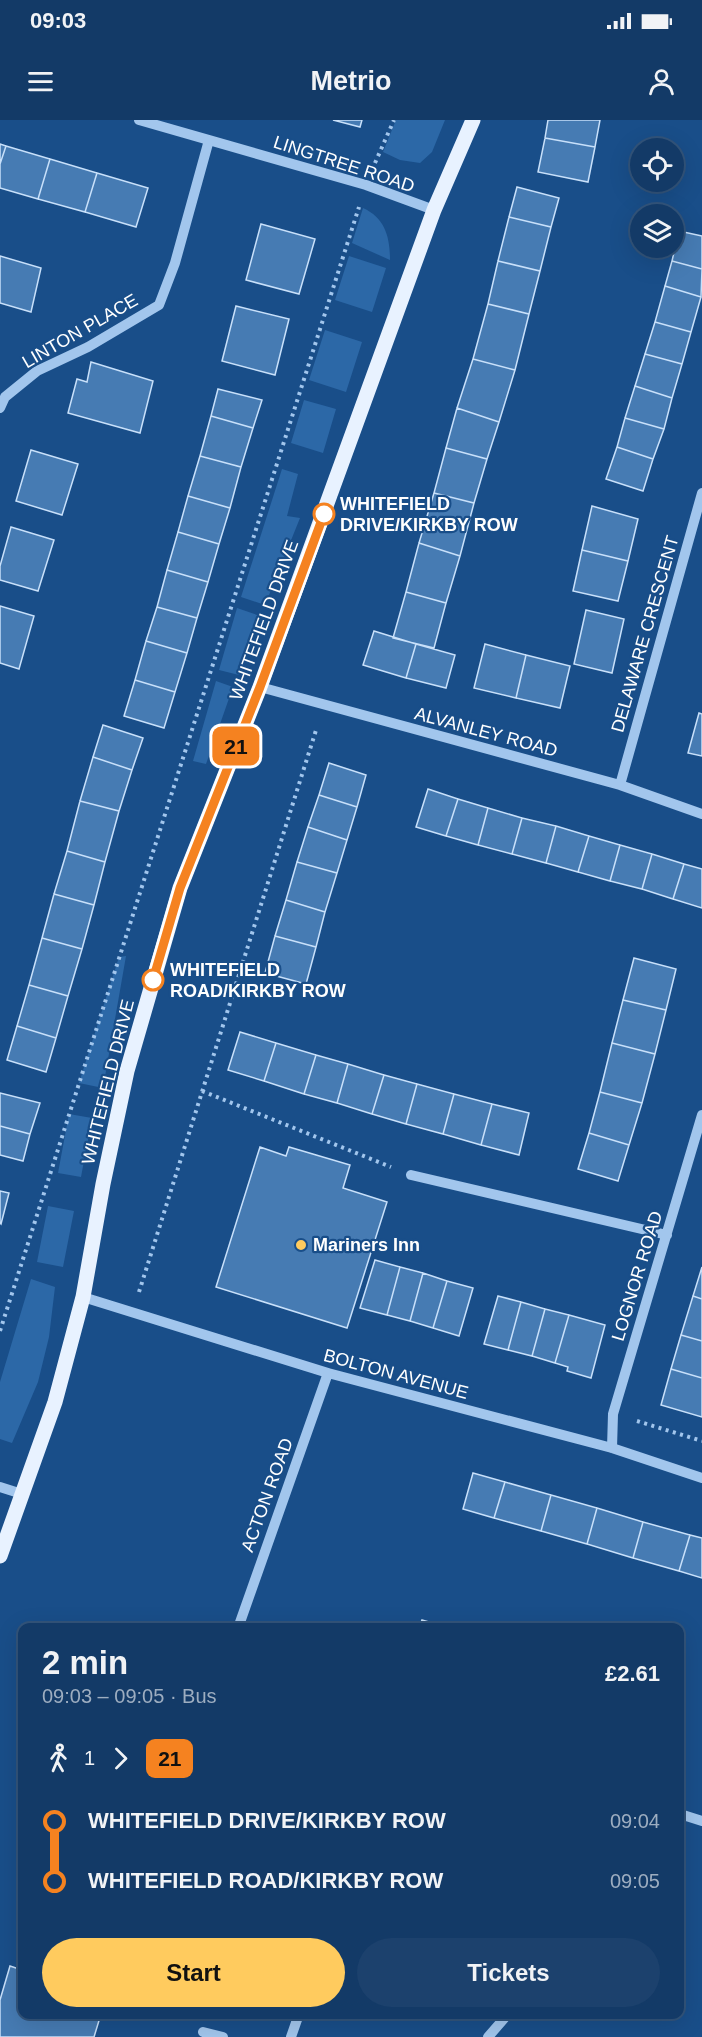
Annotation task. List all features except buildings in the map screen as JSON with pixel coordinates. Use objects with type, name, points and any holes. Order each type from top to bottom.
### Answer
[{"type":"main road","name":"WHITEFIELD DRIVE","points":[[0,1556],[55,1402],[83,1297],[103,1184],[127,1071],[180,888],[260,687],[434,210],[473,120]]},
{"type":"street","name":"LINGTREE ROAD","points":[[139,120],[366,186],[434,210]]},
{"type":"street","name":"LINTON PLACE","points":[[0,408],[5,397],[37,371],[88,347],[159,305],[175,263],[209,140]]},
{"type":"street","name":"DELAWARE CRESCENT","points":[[620,785],[697,533],[702,493]]},
{"type":"street","name":"ALVANLEY ROAD","points":[[260,687],[620,785],[702,814]]},
{"type":"street","name":"LOGNOR ROAD","points":[[612,1448],[613,1414],[702,1115]]},
{"type":"street","points":[[411,1175],[667,1235]]},
{"type":"street","name":"BOLTON AVENUE","points":[[83,1297],[328,1373],[612,1448],[702,1478]]},
{"type":"street","name":"ACTON ROAD","points":[[240,1623],[328,1373]]},
{"type":"street","points":[[0,1487],[22,1494]]},
{"type":"street","points":[[684,1815],[702,1821]]},
{"type":"street","points":[[291,2037],[296,2019]]},
{"type":"street","points":[[488,2037],[504,2019]]},
{"type":"street","points":[[203,2032],[223,2037]]},
{"type":"path","points":[[0,1331],[366,186],[394,120]]},
{"type":"path","points":[[133,1312],[324,706]]},
{"type":"path","points":[[202,1091],[411,1175]]},
{"type":"path","points":[[613,1414],[702,1441]]},
{"type":"shaded area","points":[[396,120],[445,120],[432,152],[420,163],[400,160],[383,152]]},
{"type":"shaded area","points":[[363,208],[376,217],[385,229],[390,260],[352,243]]},
{"type":"shaded area","points":[[349,256],[386,268],[372,312],[335,300]]},
{"type":"shaded area","points":[[325,330],[362,342],[346,392],[309,380]]},
{"type":"shaded area","points":[[304,400],[336,409],[323,453],[291,443]]},
{"type":"shaded area","points":[[282,469],[298,474],[287,516],[300,518],[265,605],[241,597]]},
{"type":"shaded area","points":[[237,608],[260,616],[239,675],[219,670]]},
{"type":"shaded area","points":[[216,681],[233,687],[206,764],[193,761]]},
{"type":"shaded area","points":[[126,956],[103,1088],[79,1083],[119,957]]},
{"type":"shaded area","points":[[69,1114],[92,1118],[81,1177],[58,1173]]},
{"type":"shaded area","points":[[48,1206],[74,1211],[63,1267],[37,1262]]},
{"type":"shaded area","points":[[31,1279],[55,1287],[49,1337],[38,1382],[12,1443],[0,1439],[0,1382]]},
{"type":"bus line","name":"21","points":[[153,980],[180,888],[260,687],[324,514]]},
{"type":"place","name":"WHITEFIELD DRIVE/KIRKBY ROW","points":[[324,514]]},
{"type":"place","name":"WHITEFIELD ROAD/KIRKBY ROW","points":[[153,980]]},
{"type":"place","name":"Mariners Inn","points":[[301,1245]]}]
